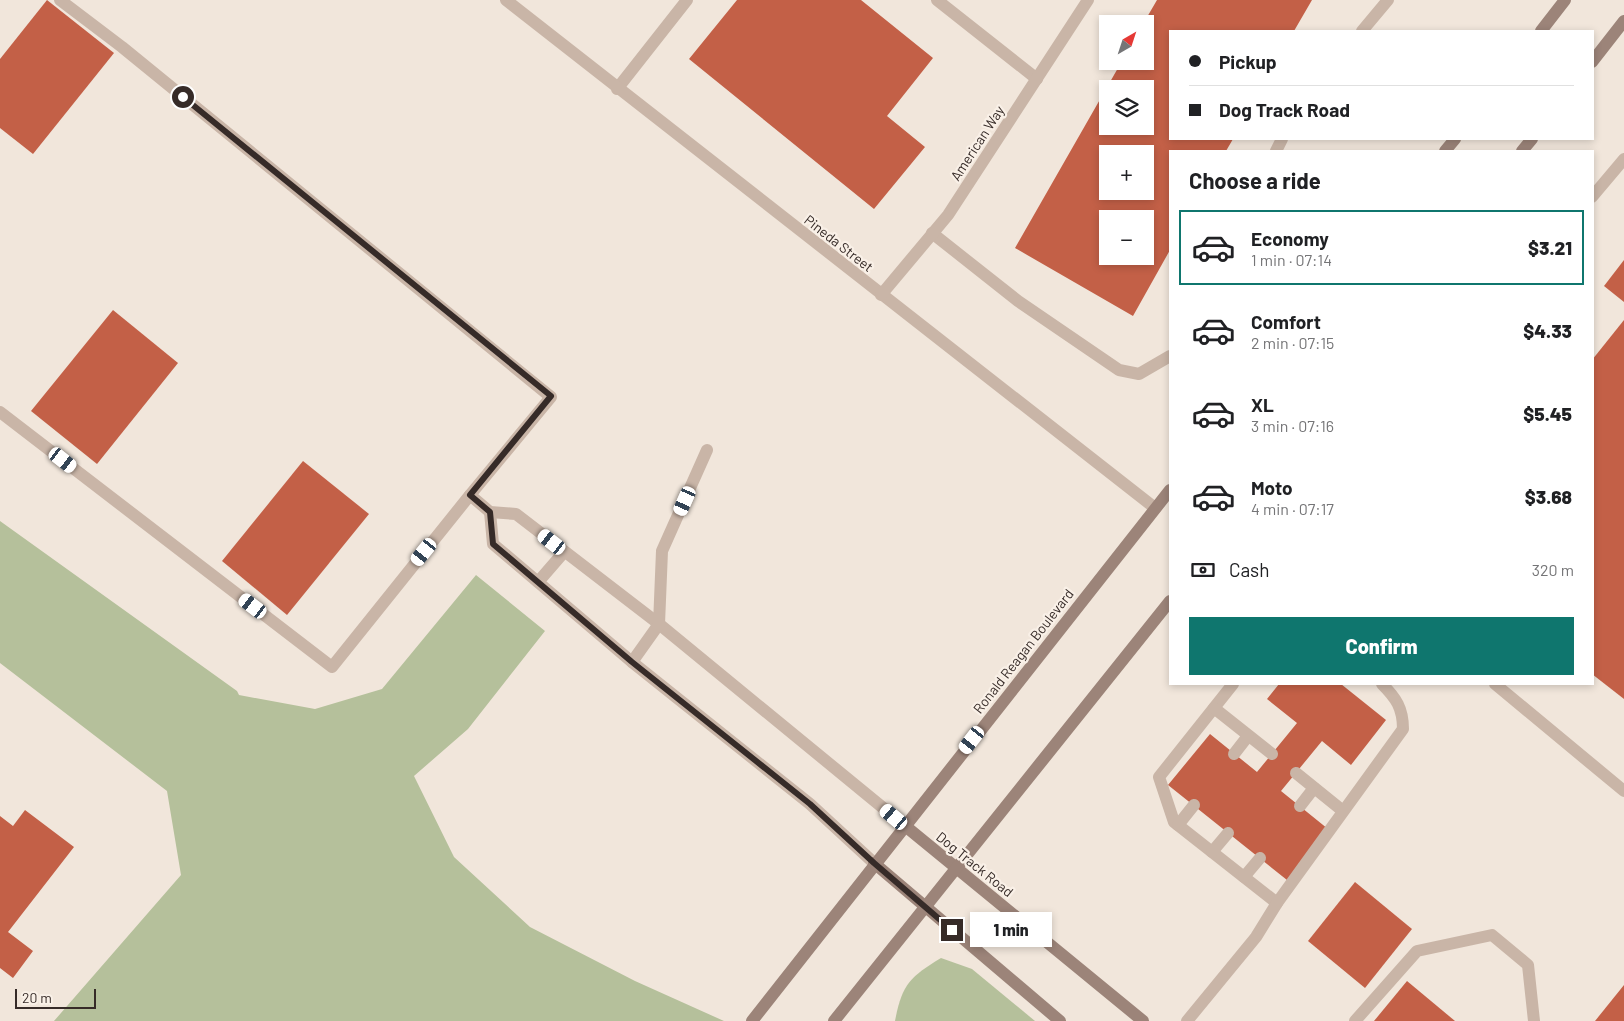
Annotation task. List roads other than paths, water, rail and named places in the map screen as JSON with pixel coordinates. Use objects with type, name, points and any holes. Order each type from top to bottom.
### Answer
[{"type":"main road","points":[[1542,30],[1565,0]]},
{"type":"main road","points":[[1594,59],[1624,21]]},
{"type":"main road","points":[[1446,150],[1454,140]]},
{"type":"main road","points":[[1523,150],[1531,140]]},
{"type":"main road","name":"Ronald Reagan Boulevard","points":[[752,1021],[874,863],[1169,491]]},
{"type":"main road","points":[[834,1021],[1169,602]]},
{"type":"main road","name":"Dog Track Road","points":[[904,825],[1143,1021]]},
{"type":"main road","points":[[874,863],[1060,1021]]},
{"type":"street","points":[[0,412],[332,667],[551,396],[130,54],[60,0]]},
{"type":"street","name":"Pineda Street","points":[[506,0],[1155,508]]},
{"type":"street","points":[[617,88],[687,0]]},
{"type":"street","points":[[937,0],[1037,79]]},
{"type":"street","name":"American Way","points":[[881,295],[948,215],[1088,0]]},
{"type":"street","points":[[1363,30],[1388,0]]},
{"type":"street","points":[[1594,195],[1624,159]]},
{"type":"street","points":[[932,233],[1018,301],[1119,370],[1139,374],[1169,357]]},
{"type":"street","points":[[632,662],[659,624],[662,551],[707,450]]},
{"type":"street","points":[[470,495],[490,512],[516,514],[659,624],[904,825]]},
{"type":"street","points":[[490,512],[493,544],[632,662],[810,804],[874,863]]},
{"type":"street","points":[[538,582],[564,552]]},
{"type":"street","points":[[1232,685],[1158,777],[1174,822],[1277,903]]},
{"type":"street","points":[[1187,1021],[1256,937],[1277,903],[1403,729],[1403,716],[1398,700],[1383,685]]},
{"type":"street","points":[[1495,685],[1624,791]]},
{"type":"street","points":[[1214,708],[1272,754]]},
{"type":"street","points":[[1234,754],[1248,736]]},
{"type":"street","points":[[1296,773],[1343,812]]},
{"type":"street","points":[[1300,806],[1314,788]]},
{"type":"street","points":[[1178,825],[1194,805]]},
{"type":"street","points":[[1212,852],[1228,833]]},
{"type":"street","points":[[1244,877],[1260,858]]},
{"type":"street","points":[[1355,1021],[1418,951],[1492,935],[1528,965],[1534,1021]]}]
